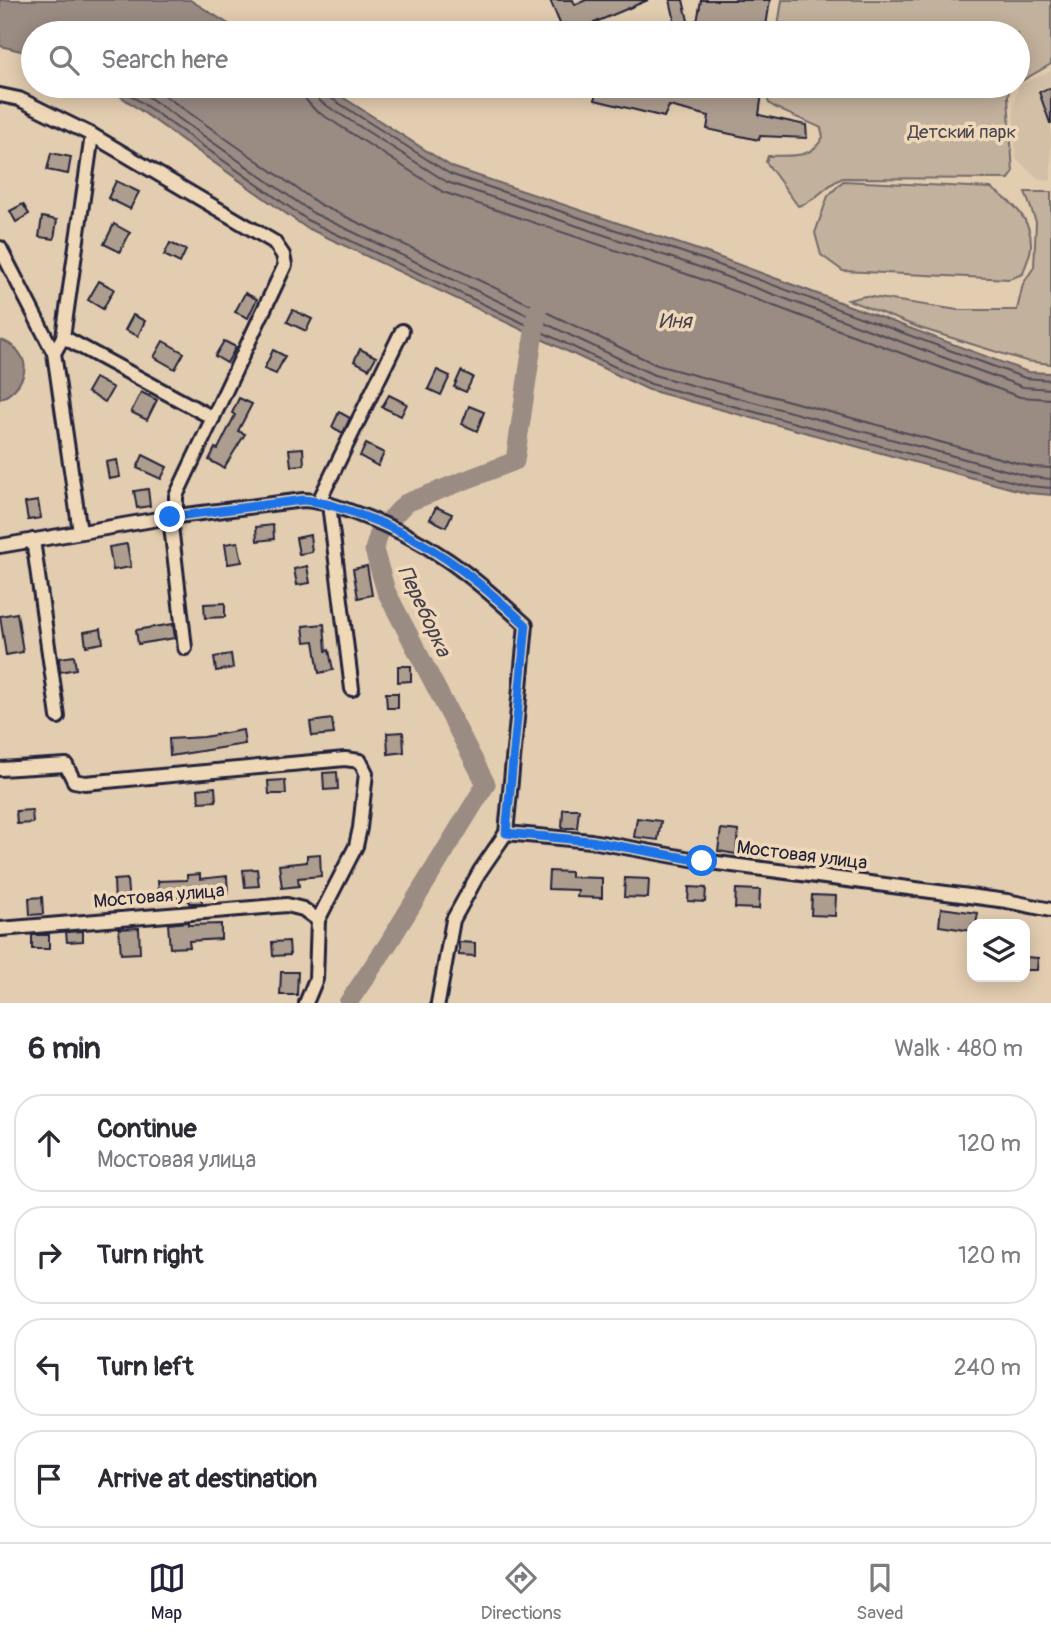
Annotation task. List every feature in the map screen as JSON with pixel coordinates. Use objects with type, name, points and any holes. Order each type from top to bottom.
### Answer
[{"type":"street","points":[[0,95],[19,99],[92,135],[274,242],[283,255],[285,265],[176,496],[173,517],[185,648]]},
{"type":"street","points":[[54,353],[63,337],[92,135]]},
{"type":"street","points":[[0,248],[54,353],[80,532]]},
{"type":"street","points":[[352,689],[324,502],[402,331]]},
{"type":"street","points":[[63,337],[212,418]]},
{"type":"street","points":[[0,546],[173,517],[303,500],[324,502],[378,521],[427,544],[470,576],[526,625],[506,833],[453,920],[438,1003]]},
{"type":"street","points":[[33,540],[58,718]]},
{"type":"street","points":[[0,769],[66,765],[74,781],[85,783],[345,759],[360,761],[366,773],[356,846],[318,920],[316,979],[306,1003]]},
{"type":"street","name":"Мостовая улица","points":[[506,833],[591,841],[702,861],[1007,901],[1051,911]]},
{"type":"street","name":"Мостовая улица","points":[[0,929],[287,905],[303,909],[318,920]]},
{"type":"shaded area","points":[[1051,71],[1051,181],[1040,180],[1016,159],[1013,106],[1015,98],[1030,98],[1030,80]]},
{"type":"green space","name":"Детский парк","points":[[782,0],[1051,0],[1051,64],[1030,76],[1030,21],[779,21]]},
{"type":"green space","name":"Детский парк","points":[[1008,98],[1013,173],[1009,179],[843,178],[798,206],[766,162],[768,156],[793,156],[813,150],[823,137],[821,128],[772,106],[768,99]]},
{"type":"green space","points":[[843,181],[991,188],[1013,205],[1028,227],[1031,249],[1023,274],[1009,279],[843,271],[821,255],[815,233],[828,196]]},
{"type":"green space","points":[[1025,192],[1051,192],[1051,364],[1026,361],[920,328],[848,300],[865,296],[958,310],[1017,310],[1023,284],[1034,267],[1036,222]]},
{"type":"water","points":[[0,0],[190,0],[224,21],[21,21],[21,51],[0,46]]},
{"type":"water","name":"Иня","points":[[123,98],[344,98],[452,167],[710,254],[1028,372],[1051,373],[1051,495],[1028,493],[649,390],[305,227]]},
{"type":"water","points":[[0,340],[10,344],[21,355],[24,370],[19,384],[0,399]]},
{"type":"building","points":[[550,0],[573,0],[575,5],[586,0],[648,0],[598,21],[559,21]]},
{"type":"building","points":[[670,0],[683,0],[688,21],[673,21]]},
{"type":"building","points":[[701,0],[770,0],[767,21],[697,21]]},
{"type":"building","points":[[1051,88],[1051,123],[1050,123],[1039,92]]},
{"type":"building","points":[[761,98],[759,115],[806,125],[807,138],[760,136],[759,140],[707,129],[709,116],[669,106],[664,117],[595,100]]},
{"type":"building","points":[[51,153],[71,157],[68,174],[47,170]]},
{"type":"building","points":[[116,181],[139,192],[130,209],[108,198]]},
{"type":"building","points":[[23,204],[29,214],[16,222],[10,211]]},
{"type":"building","points":[[42,217],[57,220],[54,239],[39,237]]},
{"type":"building","points":[[114,224],[130,233],[120,252],[104,244]]},
{"type":"building","points":[[170,243],[186,250],[180,263],[164,255]]},
{"type":"building","points":[[99,281],[114,289],[103,309],[88,300]]},
{"type":"building","points":[[245,293],[257,299],[248,318],[235,312]]},
{"type":"building","points":[[293,310],[312,319],[306,331],[287,322]]},
{"type":"building","points":[[133,315],[145,321],[138,336],[125,330]]},
{"type":"building","points":[[163,341],[184,353],[175,369],[154,357]]},
{"type":"building","points":[[224,341],[236,347],[227,363],[215,356]]},
{"type":"building","points":[[360,349],[376,357],[369,369],[354,361]]},
{"type":"building","points":[[273,350],[285,356],[276,374],[264,369]]},
{"type":"building","points":[[437,370],[450,376],[441,395],[428,389]]},
{"type":"building","points":[[461,371],[473,377],[466,392],[454,387]]},
{"type":"building","points":[[95,378],[113,388],[105,402],[87,392]]},
{"type":"building","points":[[141,392],[157,400],[147,420],[131,412]]},
{"type":"building","points":[[389,395],[407,404],[401,416],[382,407]]},
{"type":"building","points":[[239,398],[252,404],[238,431],[245,434],[224,468],[209,460],[215,448],[218,449],[235,415],[232,413]]},
{"type":"building","points":[[469,406],[484,412],[477,431],[462,424]]},
{"type":"building","points":[[339,412],[350,418],[343,433],[332,427]]},
{"type":"building","points":[[366,444],[384,453],[378,466],[360,456]]},
{"type":"building","points":[[303,448],[304,465],[291,466],[289,449]]},
{"type":"building","points":[[143,455],[167,467],[161,479],[137,468]]},
{"type":"building","points":[[117,460],[120,477],[109,479],[106,462]]},
{"type":"building","points":[[148,489],[150,506],[137,508],[134,491]]},
{"type":"building","points":[[38,501],[41,518],[28,520],[25,503]]},
{"type":"building","points":[[436,507],[452,514],[446,527],[430,519]]},
{"type":"building","points":[[273,525],[274,539],[257,541],[256,527]]},
{"type":"building","points":[[310,535],[312,552],[299,554],[296,538]]},
{"type":"building","points":[[238,542],[242,562],[228,564],[225,544]]},
{"type":"building","points":[[127,544],[131,567],[113,570],[109,547]]},
{"type":"building","points":[[307,566],[310,583],[297,585],[294,569]]},
{"type":"building","points":[[367,566],[372,595],[358,598],[353,569]]},
{"type":"building","points":[[225,603],[225,617],[205,618],[204,604]]},
{"type":"building","points":[[17,613],[23,652],[6,655],[0,616]]},
{"type":"building","points":[[173,624],[175,638],[138,644],[136,630]]},
{"type":"building","points":[[324,624],[326,651],[329,650],[333,670],[319,673],[314,641],[305,642],[303,626]]},
{"type":"building","points":[[101,629],[103,643],[86,646],[84,632]]},
{"type":"building","points":[[231,654],[233,668],[216,671],[214,657]]},
{"type":"building","points":[[74,656],[76,669],[60,672],[59,658]]},
{"type":"building","points":[[398,666],[411,666],[411,681],[398,682]]},
{"type":"building","points":[[386,693],[398,693],[398,708],[387,708]]},
{"type":"building","points":[[332,719],[334,734],[312,736],[310,722]]},
{"type":"building","points":[[243,730],[245,744],[170,756],[169,739],[204,737]]},
{"type":"building","points":[[403,732],[404,752],[388,754],[387,733]]},
{"type":"building","points":[[337,772],[338,789],[324,790],[323,773]]},
{"type":"building","points":[[285,780],[286,794],[269,794],[268,781]]},
{"type":"building","points":[[215,787],[216,801],[199,802],[198,789]]},
{"type":"building","points":[[563,809],[579,809],[577,828],[562,828]]},
{"type":"building","points":[[32,810],[33,823],[17,824],[16,811]]},
{"type":"building","points":[[637,818],[661,821],[658,840],[634,837]]},
{"type":"building","points":[[721,829],[738,831],[736,854],[718,851]]},
{"type":"building","points":[[320,854],[321,876],[298,878],[299,886],[282,888],[279,865],[307,862],[307,855]]},
{"type":"building","points":[[257,869],[259,886],[245,887],[243,870]]},
{"type":"building","points":[[549,871],[571,872],[571,877],[602,878],[602,898],[577,897],[578,890],[548,889]]},
{"type":"building","points":[[200,874],[200,879],[227,876],[228,893],[201,895],[202,903],[189,903],[188,897],[159,898],[158,881],[187,880],[187,875]]},
{"type":"building","points":[[625,878],[649,879],[648,898],[624,897]]},
{"type":"building","points":[[127,879],[129,905],[115,906],[114,880]]},
{"type":"building","points":[[689,887],[706,888],[705,902],[688,901]]},
{"type":"building","points":[[736,889],[760,890],[759,909],[735,908]]},
{"type":"building","points":[[812,895],[836,896],[835,916],[811,915]]},
{"type":"building","points":[[42,897],[43,914],[30,915],[29,898]]},
{"type":"building","points":[[941,908],[978,913],[977,919],[967,919],[967,930],[939,926]]},
{"type":"building","points":[[188,922],[188,925],[221,924],[221,939],[189,941],[190,947],[170,948],[168,924]]},
{"type":"building","points":[[139,928],[140,953],[121,954],[119,929]]},
{"type":"building","points":[[83,931],[83,941],[67,942],[66,932]]},
{"type":"building","points":[[32,935],[49,935],[49,949],[32,949]]},
{"type":"building","points":[[289,941],[290,955],[273,956],[272,942]]},
{"type":"building","points":[[459,942],[475,943],[475,956],[459,955]]},
{"type":"building","points":[[1030,957],[1038,958],[1037,970],[1030,970]]},
{"type":"building","points":[[281,972],[298,972],[297,995],[280,995]]},
{"type":"waterway","name":"Переборка","points":[[348,1003],[388,944],[486,784],[386,591],[374,550],[380,530],[406,503],[515,461],[537,312]]},
{"type":"route","points":[[170,517],[303,500],[320,501],[378,521],[427,544],[497,598],[526,625],[506,833],[591,841],[702,861]]}]
